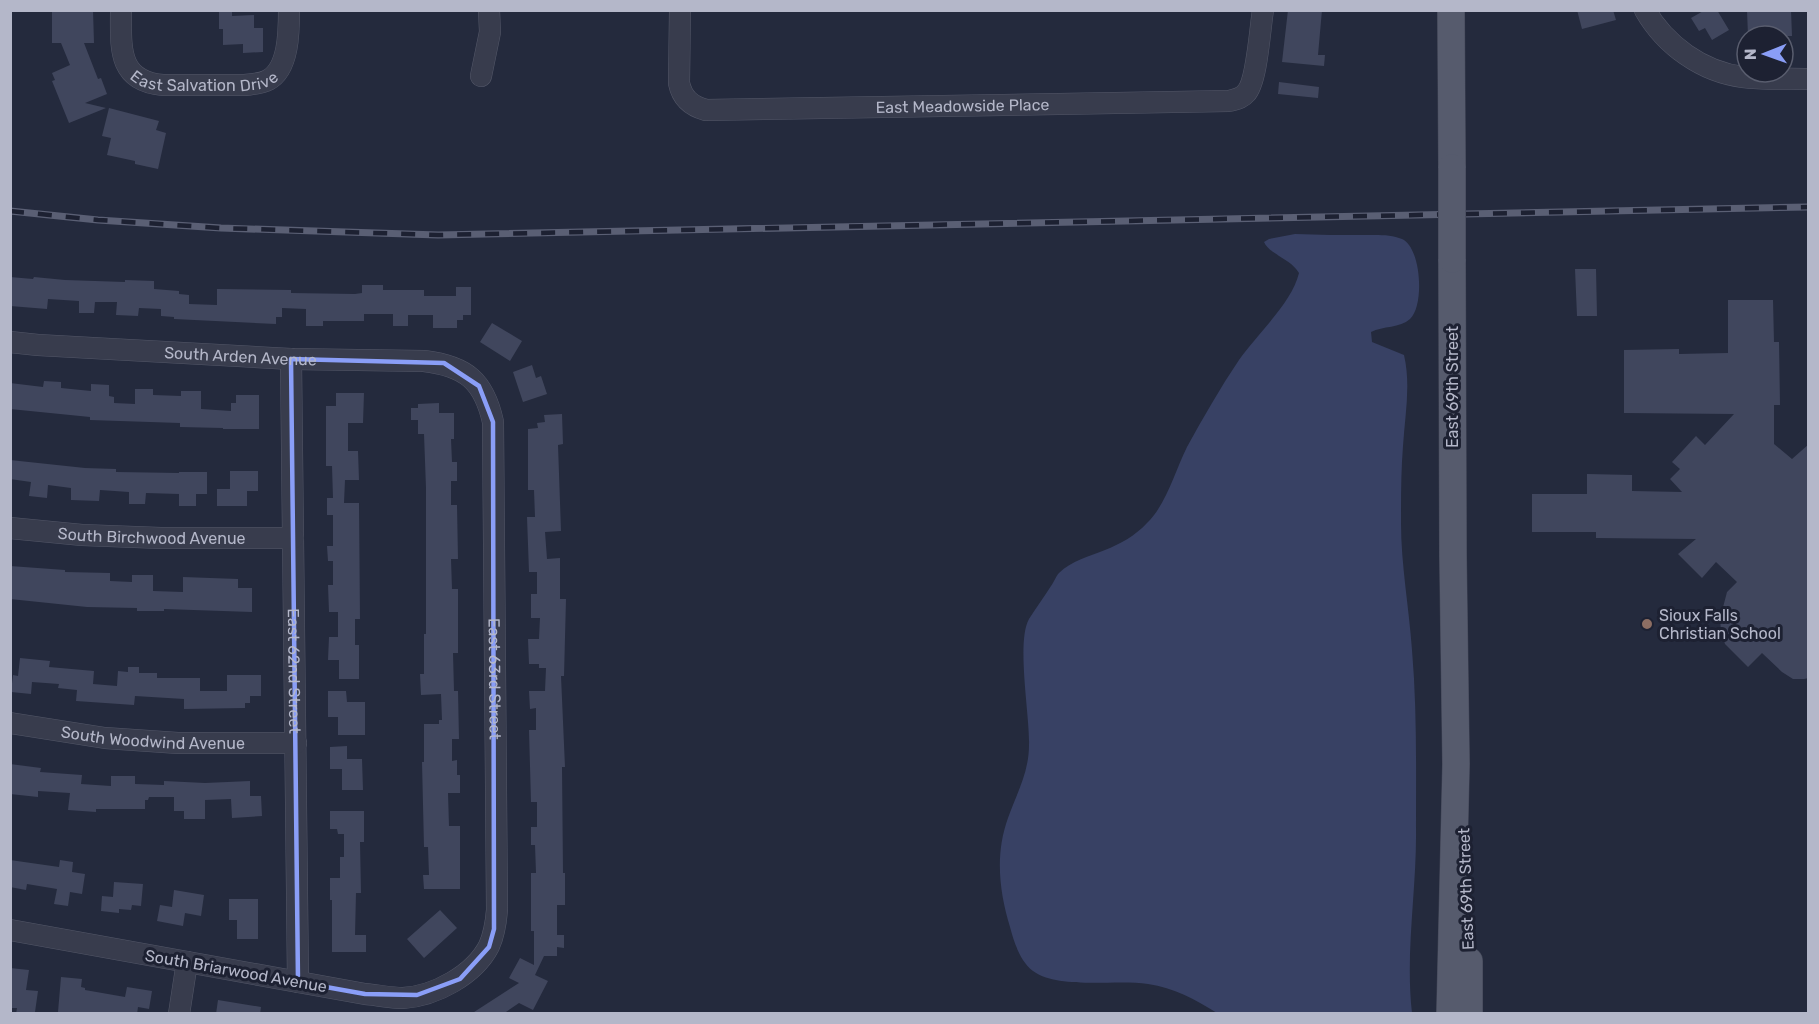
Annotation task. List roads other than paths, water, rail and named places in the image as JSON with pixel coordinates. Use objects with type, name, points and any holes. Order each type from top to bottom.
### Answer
[{"type":"main road","name":"East 69th Street","points":[[1450,1014],[1456,764],[1451,10]]},
{"type":"main road","name":"East 69th Street","points":[[1456,764],[1467,860],[1469,1014]]},
{"type":"street","name":"East Salvation Drive","points":[[121,10],[121,45],[124,60],[129,70],[137,78],[150,84],[163,85],[245,85],[258,84],[270,79],[281,66],[289,34],[289,10]]},
{"type":"street","points":[[481,76],[490,32],[489,10]]},
{"type":"street","name":"East Meadowside Place","points":[[680,10],[679,82],[681,92],[689,103],[706,110],[1229,101],[1240,99],[1253,81],[1263,10]]},
{"type":"street","points":[[1645,10],[1666,39],[1678,49],[1723,73],[1743,77],[1809,79]]},
{"type":"street","name":"South Arden Avenue","points":[[10,342],[291,359],[424,361],[444,363],[467,375]]},
{"type":"street","name":"East 62nd Street","points":[[291,359],[298,982]]},
{"type":"street","name":"East 63rd Street","points":[[460,979],[489,947],[497,910],[493,422],[489,402],[479,386],[467,375]]},
{"type":"street","name":"South Birchwood Avenue","points":[[10,528],[82,535],[161,538],[293,538]]},
{"type":"street","name":"South Woodwind Avenue","points":[[10,723],[105,738],[178,744],[296,743]]},
{"type":"street","name":"South Briarwood Avenue","points":[[10,930],[365,994],[403,998],[446,986],[460,979]]},
{"type":"street","points":[[179,1014],[187,962]]},
{"type":"water","points":[[1295,234],[1398,237],[1408,244],[1413,253],[1419,277],[1418,302],[1410,319],[1401,324],[1371,332],[1372,342],[1404,355],[1407,378],[1401,523],[1414,672],[1416,760],[1416,850],[1410,944],[1412,1013],[1217,1013],[1184,995],[1158,986],[1135,983],[1072,982],[1044,977],[1028,967],[1018,951],[1006,913],[1001,886],[1001,845],[1008,818],[1025,773],[1028,755],[1029,732],[1024,644],[1029,619],[1058,574],[1064,569],[1127,539],[1154,516],[1187,447],[1218,392],[1239,360],[1282,307],[1295,284],[1299,273],[1264,242]]},
{"type":"railway","points":[[10,211],[98,220],[221,228],[438,235],[1808,207]]},
{"type":"place","name":"Sioux Falls Christian School","points":[[1647,624]]}]
